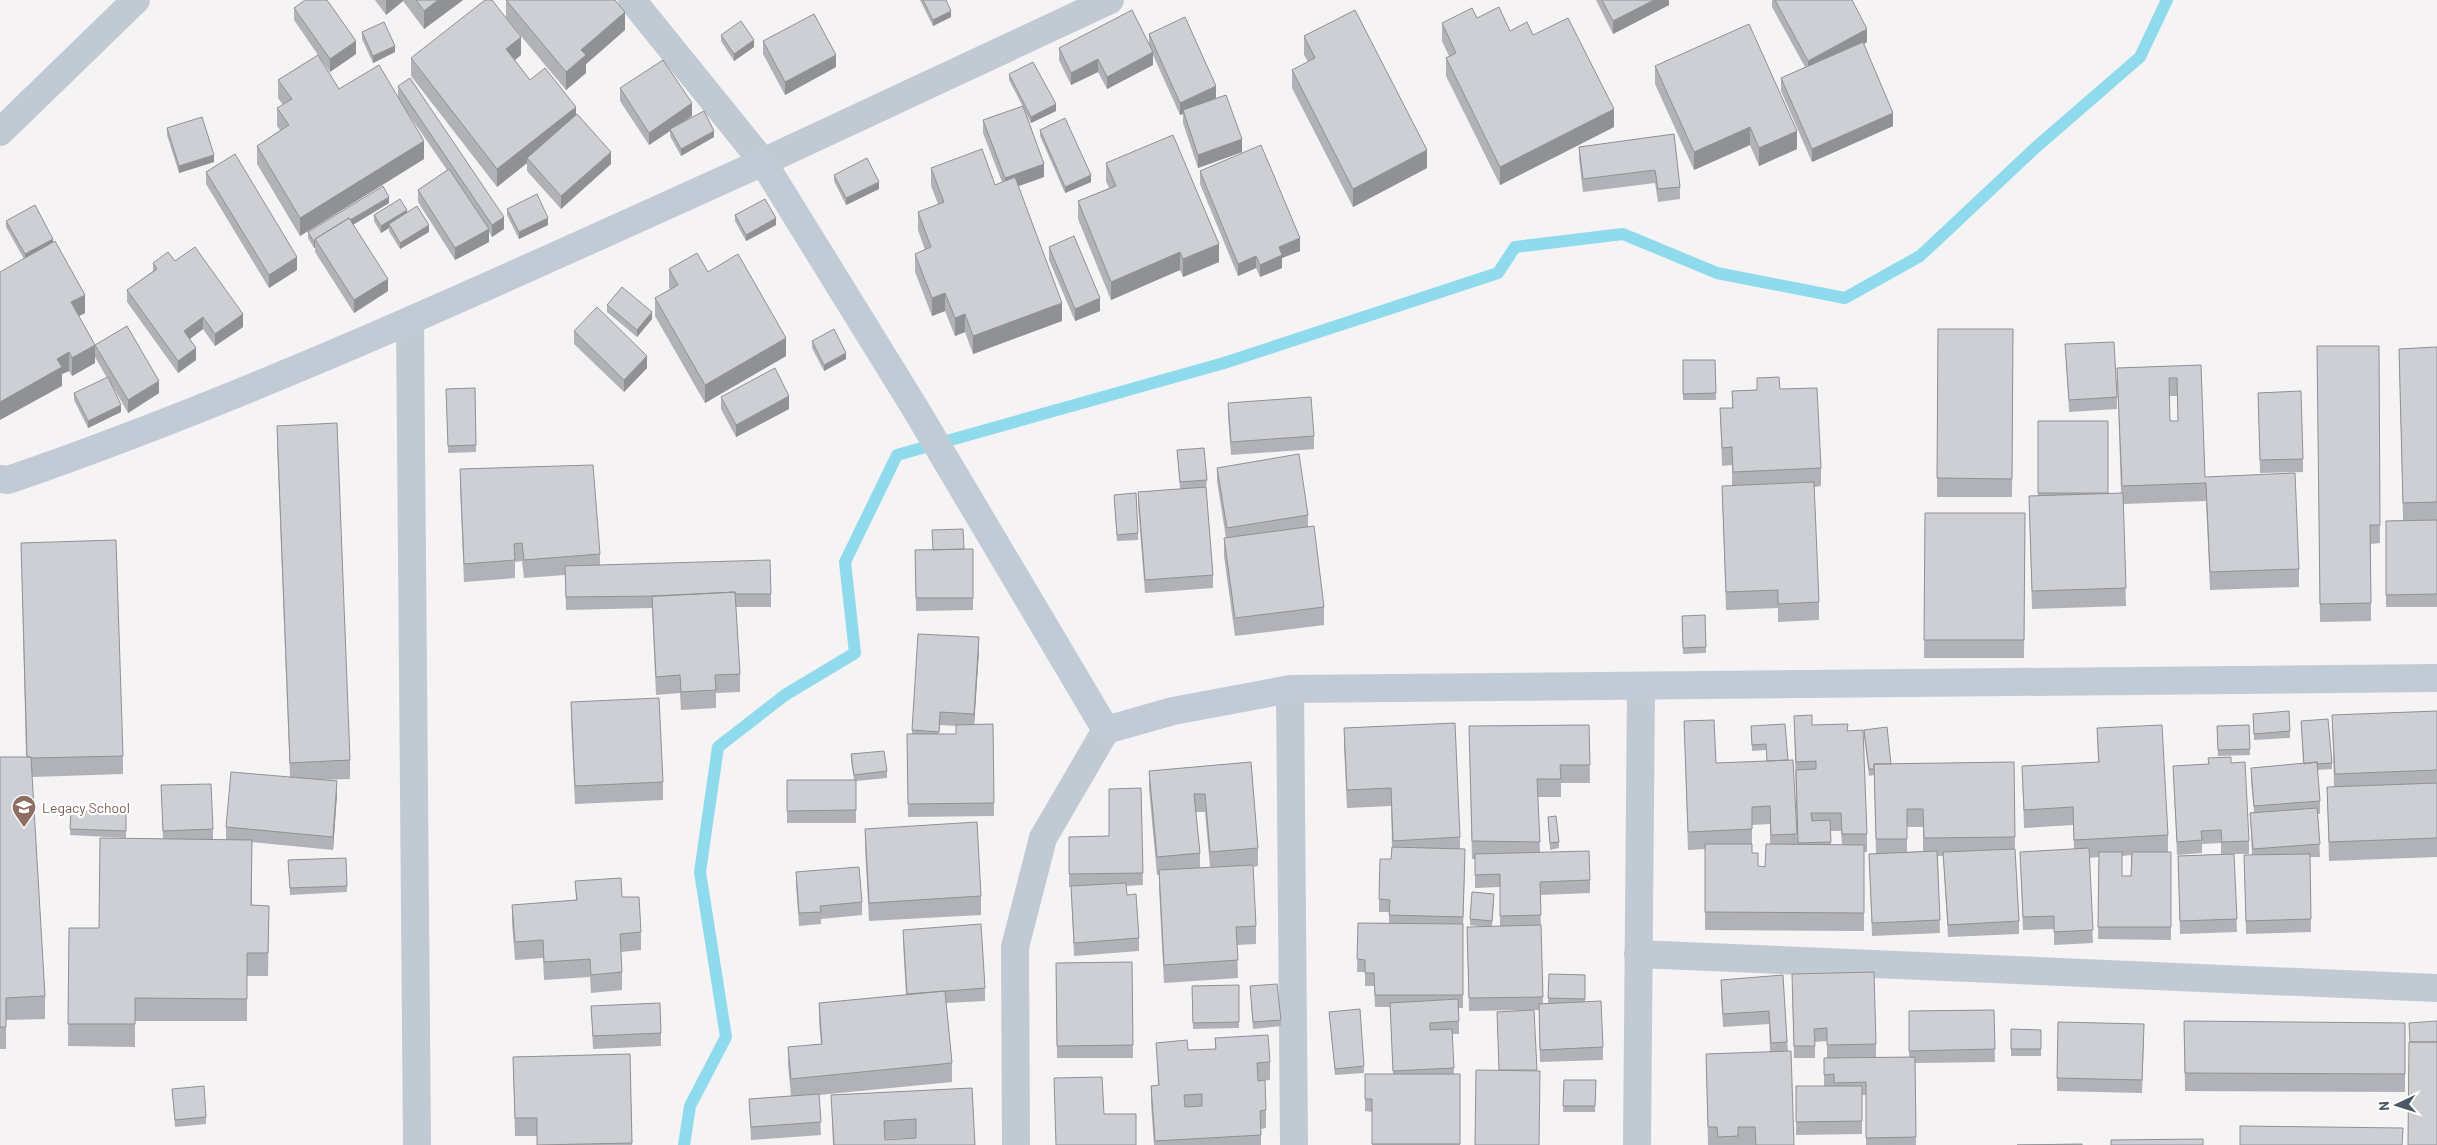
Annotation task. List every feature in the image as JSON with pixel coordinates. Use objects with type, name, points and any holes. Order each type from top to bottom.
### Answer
[{"type":"street","points":[[0,132],[136,0]]},
{"type":"street","points":[[632,0],[763,162],[915,408],[1106,730]]},
{"type":"street","points":[[0,479],[8,480],[89,452],[410,322],[763,162],[1110,0]]},
{"type":"street","points":[[410,322],[417,1145]]},
{"type":"street","points":[[1016,1145],[1015,947],[1043,838],[1106,730],[1173,711],[1290,689],[2437,678]]},
{"type":"street","points":[[1637,1145],[1641,687]]},
{"type":"street","points":[[1290,689],[1294,1145]]},
{"type":"street","points":[[1638,954],[2437,988]]},
{"type":"building","points":[[305,0],[327,0],[356,41],[330,59],[294,8]]},
{"type":"building","points":[[416,0],[438,0],[424,11]]},
{"type":"building","points":[[485,0],[492,0],[521,37],[506,49],[530,80],[545,68],[576,107],[497,169],[411,58]]},
{"type":"building","points":[[506,0],[615,0],[625,12],[581,50],[586,55],[566,72]]},
{"type":"building","points":[[923,0],[946,0],[951,11],[933,20]]},
{"type":"building","points":[[1602,0],[1654,0],[1613,21]]},
{"type":"building","points":[[1775,0],[1852,0],[1867,29],[1808,61]]},
{"type":"building","points":[[1499,7],[1510,31],[1527,22],[1533,35],[1568,18],[1614,109],[1500,167],[1446,58],[1456,53],[1442,23],[1472,8],[1477,18]]},
{"type":"building","points":[[1132,10],[1153,52],[1107,77],[1098,59],[1071,73],[1059,48]]},
{"type":"building","points":[[1355,10],[1427,150],[1353,189],[1292,70],[1315,58],[1304,36]]},
{"type":"building","points":[[814,14],[836,55],[785,82],[763,41]]},
{"type":"building","points":[[1185,17],[1216,86],[1180,103],[1149,34]]},
{"type":"building","points":[[741,21],[754,40],[734,54],[721,35]]},
{"type":"building","points":[[384,22],[395,46],[373,56],[362,32]]},
{"type":"building","points":[[1749,24],[1797,131],[1759,148],[1750,127],[1694,152],[1655,66]]},
{"type":"building","points":[[1863,42],[1893,113],[1812,149],[1781,78]]},
{"type":"building","points":[[318,55],[339,89],[379,65],[424,141],[300,218],[257,146],[289,125],[277,108],[292,99],[278,80]]},
{"type":"building","points":[[663,60],[692,103],[649,133],[620,88]]},
{"type":"building","points":[[1033,62],[1056,104],[1031,117],[1009,74]]},
{"type":"building","points":[[410,78],[504,217],[492,225],[398,86]]},
{"type":"building","points":[[1226,95],[1242,139],[1198,155],[1183,110]]},
{"type":"building","points":[[1023,106],[1044,164],[1005,178],[983,120]]},
{"type":"building","points":[[704,111],[714,131],[681,149],[670,129]]},
{"type":"building","points":[[577,114],[611,152],[561,196],[527,158]]},
{"type":"building","points":[[202,117],[214,155],[179,166],[167,128]]},
{"type":"building","points":[[1065,118],[1091,175],[1065,187],[1040,130]]},
{"type":"building","points":[[1674,134],[1680,187],[1658,189],[1655,170],[1583,179],[1579,147]]},
{"type":"building","points":[[1173,135],[1219,244],[1183,259],[1180,252],[1111,282],[1078,201],[1116,186],[1106,163]]},
{"type":"building","points":[[1261,145],[1300,238],[1279,247],[1282,255],[1260,265],[1256,256],[1238,264],[1200,171]]},
{"type":"building","points":[[982,149],[995,185],[1015,177],[1062,303],[973,336],[965,314],[955,318],[945,293],[932,298],[915,254],[931,247],[918,212],[944,202],[931,168]]},
{"type":"building","points":[[235,154],[297,257],[269,275],[206,172]]},
{"type":"building","points":[[867,158],[879,182],[846,198],[834,175]]},
{"type":"building","points":[[449,169],[489,229],[455,248],[418,190]]},
{"type":"building","points":[[383,186],[389,197],[350,220],[349,218],[315,239],[314,242],[308,232]]},
{"type":"building","points":[[537,194],[548,218],[519,232],[507,209]]},
{"type":"building","points":[[400,199],[407,210],[381,226],[374,215]]},
{"type":"building","points":[[765,199],[776,218],[746,235],[735,215]]},
{"type":"building","points":[[35,205],[53,239],[25,254],[6,221]]},
{"type":"building","points":[[417,206],[429,225],[400,243],[389,224]]},
{"type":"building","points":[[349,218],[388,279],[354,300],[315,239]]},
{"type":"building","points":[[1074,236],[1100,298],[1075,309],[1049,247]]},
{"type":"building","points":[[55,241],[85,295],[71,302],[95,345],[72,358],[69,352],[57,359],[62,367],[0,402],[0,272]]},
{"type":"building","points":[[195,247],[243,314],[215,334],[203,317],[184,331],[196,348],[178,361],[127,290],[157,269],[153,263],[168,252],[175,261]]},
{"type":"building","points":[[697,253],[708,272],[738,254],[786,338],[705,385],[655,298],[678,285],[669,269]]},
{"type":"building","points":[[622,287],[652,312],[637,330],[607,305]]},
{"type":"building","points":[[597,307],[647,356],[624,380],[574,331]]},
{"type":"building","points":[[127,326],[159,381],[128,400],[95,345]]},
{"type":"building","points":[[834,329],[846,353],[824,365],[812,341]]},
{"type":"building","points":[[1938,329],[2013,329],[2012,479],[1937,478]]},
{"type":"building","points":[[2114,342],[2117,397],[2069,400],[2065,344]]},
{"type":"building","points":[[2317,346],[2379,346],[2380,525],[2370,525],[2371,603],[2320,604]]},
{"type":"building","points":[[2437,347],[2437,502],[2403,503],[2399,349]]},
{"type":"building","points":[[1683,360],[1715,360],[1716,393],[1683,394]]},
{"type":"building","points":[[2201,365],[2205,477],[2295,473],[2299,569],[2210,572],[2206,483],[2122,486],[2117,368]],"holes":[[[2169,378],[2177,378],[2178,421],[2170,421]]]},
{"type":"building","points":[[775,368],[789,396],[736,425],[721,397]]},
{"type":"building","points":[[108,377],[121,405],[88,421],[74,393]]},
{"type":"building","points":[[1779,377],[1780,389],[1817,388],[1821,468],[1733,472],[1732,447],[1722,448],[1720,408],[1733,408],[1732,391],[1757,390],[1757,378]]},
{"type":"building","points":[[475,388],[476,445],[448,446],[446,389]]},
{"type":"building","points":[[2301,391],[2303,459],[2260,460],[2258,393]]},
{"type":"building","points":[[1311,397],[1314,436],[1231,442],[1228,403]]},
{"type":"building","points":[[2038,421],[2108,421],[2108,493],[2038,493]]},
{"type":"building","points":[[337,423],[350,760],[290,763],[277,426]]},
{"type":"building","points":[[1204,448],[1207,480],[1180,482],[1177,450]]},
{"type":"building","points":[[1299,454],[1308,515],[1227,528],[1217,468]]},
{"type":"building","points":[[593,465],[600,554],[524,560],[522,543],[514,544],[515,560],[464,564],[460,469]]},
{"type":"building","points":[[1814,482],[1819,602],[1778,604],[1778,590],[1726,592],[1722,486]]},
{"type":"building","points":[[1206,487],[1213,575],[1145,580],[1138,492]]},
{"type":"building","points":[[1136,493],[1138,533],[1117,535],[1114,495]]},
{"type":"building","points":[[2123,493],[2126,588],[2032,591],[2029,496]]},
{"type":"building","points":[[1925,513],[2025,513],[2024,640],[1924,640]]},
{"type":"building","points":[[2437,520],[2437,594],[2386,595],[2386,521]]},
{"type":"building","points":[[1314,526],[1324,607],[1235,618],[1224,538]]},
{"type":"building","points":[[963,529],[964,549],[933,550],[932,530]]},
{"type":"building","points":[[116,540],[123,756],[27,757],[21,543]]},
{"type":"building","points":[[973,549],[973,598],[916,598],[915,550]]},
{"type":"building","points":[[770,560],[771,594],[735,594],[735,592],[661,596],[566,597],[565,566]]},
{"type":"building","points":[[735,592],[740,674],[715,675],[716,690],[681,692],[680,675],[656,677],[652,596]]},
{"type":"building","points":[[1705,615],[1706,647],[1683,648],[1682,616]]},
{"type":"building","points":[[918,634],[979,637],[974,714],[940,712],[939,732],[912,730]]},
{"type":"building","points":[[659,698],[663,782],[575,786],[571,702]]},
{"type":"building","points":[[2289,711],[2290,731],[2254,734],[2253,714]]},
{"type":"building","points":[[2437,711],[2437,770],[2335,774],[2332,715]]},
{"type":"building","points":[[1812,715],[1812,725],[1848,724],[1847,731],[1863,730],[1867,834],[1842,834],[1841,813],[1811,813],[1812,821],[1830,820],[1831,842],[1798,843],[1796,770],[1816,769],[1816,761],[1796,762],[1794,716]]},
{"type":"building","points":[[2328,719],[2332,763],[2317,764],[2317,762],[2304,764],[2301,721]]},
{"type":"building","points":[[1714,720],[1716,763],[1793,760],[1797,834],[1771,835],[1770,806],[1752,807],[1752,829],[1688,832],[1684,721]]},
{"type":"building","points":[[1455,723],[1460,837],[1393,841],[1391,788],[1347,790],[1344,728]]},
{"type":"building","points":[[993,724],[994,803],[908,804],[907,734],[956,734],[956,725]]},
{"type":"building","points":[[1785,724],[1788,760],[1767,761],[1766,744],[1752,745],[1751,726]]},
{"type":"building","points":[[1589,725],[1590,765],[1560,765],[1561,779],[1537,779],[1540,842],[1472,841],[1469,726]]},
{"type":"building","points":[[2162,725],[2168,835],[2074,840],[2073,807],[2024,810],[2022,766],[2099,762],[2097,728]]},
{"type":"building","points":[[2249,725],[2250,749],[2218,750],[2217,726]]},
{"type":"building","points":[[1887,727],[1891,764],[1874,764],[1874,769],[1869,769],[1864,730]]},
{"type":"building","points":[[884,751],[887,771],[854,775],[851,754]]},
{"type":"building","points":[[0,757],[31,757],[45,996],[6,998],[6,1027],[0,1027]]},
{"type":"building","points":[[2231,757],[2231,763],[2245,762],[2249,841],[2222,842],[2221,830],[2201,831],[2202,840],[2177,842],[2173,766],[2209,764],[2208,758]]},
{"type":"building","points":[[1251,762],[1258,848],[1210,852],[1205,794],[1194,794],[1200,853],[1157,857],[1149,771]]},
{"type":"building","points":[[2014,762],[2015,837],[1924,838],[1923,809],[1907,809],[1907,839],[1876,839],[1874,764]]},
{"type":"building","points":[[2317,762],[2320,801],[2254,806],[2251,768]]},
{"type":"building","points":[[231,772],[337,781],[333,837],[226,827]]},
{"type":"building","points":[[787,780],[856,780],[856,810],[787,811]]},
{"type":"building","points":[[2437,783],[2437,838],[2329,842],[2327,787]]},
{"type":"building","points":[[211,784],[213,829],[163,831],[161,785]]},
{"type":"building","points":[[1141,788],[1143,873],[1069,874],[1069,837],[1109,836],[1109,789]]},
{"type":"building","points":[[2317,808],[2320,844],[2253,849],[2250,813]]},
{"type":"building","points":[[71,811],[126,813],[126,831],[70,829]]},
{"type":"building","points":[[1556,816],[1559,842],[1550,843],[1548,817]]},
{"type":"building","points":[[977,822],[981,896],[869,903],[865,829]]},
{"type":"building","points":[[100,838],[252,840],[251,905],[269,906],[268,953],[247,953],[247,999],[135,998],[135,1024],[68,1024],[69,928],[99,928]]},
{"type":"building","points":[[1705,844],[1752,844],[1752,853],[1758,853],[1758,866],[1765,867],[1766,844],[1864,845],[1864,913],[1705,912]]},
{"type":"building","points":[[1392,847],[1465,849],[1463,917],[1389,915],[1390,900],[1379,899],[1380,859],[1391,859]]},
{"type":"building","points":[[2089,848],[2093,930],[2054,932],[2054,916],[2023,917],[2020,852]]},
{"type":"building","points":[[2015,849],[2019,921],[1948,925],[1943,852]]},
{"type":"building","points":[[1589,851],[1590,880],[1540,882],[1541,915],[1500,916],[1500,874],[1475,875],[1475,854]]},
{"type":"building","points":[[1937,851],[1940,920],[1872,923],[1869,854]]},
{"type":"building","points":[[2099,852],[2122,852],[2122,876],[2131,876],[2132,852],[2171,852],[2171,927],[2098,927]]},
{"type":"building","points":[[2234,854],[2237,919],[2180,921],[2178,856]]},
{"type":"building","points":[[2310,854],[2311,919],[2246,921],[2244,855]]},
{"type":"building","points":[[346,858],[347,886],[290,888],[288,860]]},
{"type":"building","points":[[1253,865],[1256,926],[1236,927],[1238,960],[1164,965],[1159,870]]},
{"type":"building","points":[[859,867],[862,902],[820,906],[821,912],[799,913],[796,872]]},
{"type":"building","points":[[621,878],[622,897],[639,897],[641,932],[620,934],[622,972],[591,975],[590,959],[544,962],[543,940],[515,942],[512,905],[577,900],[575,881]]},
{"type":"building","points":[[1126,883],[1127,895],[1136,894],[1139,938],[1074,943],[1071,886]]},
{"type":"building","points":[[1472,892],[1494,894],[1492,921],[1470,919]]},
{"type":"building","points":[[1358,923],[1463,924],[1463,995],[1375,995],[1374,973],[1365,973],[1365,960],[1357,959]]},
{"type":"building","points":[[981,924],[985,988],[907,994],[903,930]]},
{"type":"building","points":[[1541,925],[1543,997],[1469,998],[1467,927]]},
{"type":"building","points":[[1132,962],[1133,1045],[1057,1046],[1056,963]]},
{"type":"building","points":[[1874,972],[1876,1044],[1827,1045],[1827,1028],[1814,1029],[1815,1046],[1794,1046],[1792,974]]},
{"type":"building","points":[[1549,974],[1585,975],[1585,999],[1548,998]]},
{"type":"building","points":[[1783,975],[1787,1042],[1771,1043],[1769,1011],[1723,1014],[1721,980]]},
{"type":"building","points":[[1277,984],[1281,1020],[1253,1022],[1250,986]]},
{"type":"building","points":[[1239,985],[1239,1022],[1193,1023],[1192,986]]},
{"type":"building","points":[[945,991],[952,1063],[791,1079],[788,1047],[822,1044],[819,1003]]},
{"type":"building","points":[[1458,999],[1459,1021],[1430,1023],[1430,1030],[1452,1029],[1454,1068],[1393,1071],[1390,1003]]},
{"type":"building","points":[[1601,1001],[1603,1047],[1540,1050],[1539,1004]]},
{"type":"building","points":[[660,1003],[661,1033],[593,1036],[591,1006]]},
{"type":"building","points":[[1360,1009],[1364,1066],[1335,1069],[1329,1012]]},
{"type":"building","points":[[1534,1010],[1537,1070],[1499,1070],[1497,1012]]},
{"type":"building","points":[[1994,1010],[1995,1049],[1909,1051],[1909,1011]]},
{"type":"building","points":[[2184,1021],[2405,1023],[2405,1074],[2185,1073]]},
{"type":"building","points":[[2437,1021],[2437,1042],[2410,1042],[2409,1023]]},
{"type":"building","points":[[2058,1022],[2144,1024],[2142,1080],[2057,1078]]},
{"type":"building","points":[[2011,1029],[2041,1030],[2041,1049],[2011,1049]]},
{"type":"building","points":[[1268,1035],[1270,1062],[1257,1063],[1258,1081],[1265,1080],[1266,1110],[1260,1111],[1261,1135],[1155,1141],[1151,1086],[1159,1085],[1156,1043],[1187,1040],[1188,1050],[1216,1049],[1215,1038]],"holes":[[[1202,1094],[1202,1106],[1185,1107],[1184,1095]]]},
{"type":"building","points":[[2409,1042],[2437,1042],[2437,1145],[2408,1145]]},
{"type":"building","points":[[1791,1051],[1794,1145],[1756,1145],[1755,1127],[1738,1127],[1738,1136],[1718,1137],[1717,1127],[1708,1127],[1706,1054]]},
{"type":"building","points":[[630,1054],[632,1143],[537,1145],[537,1118],[515,1118],[513,1057]]},
{"type":"building","points":[[1915,1057],[1916,1137],[1866,1138],[1866,1082],[1834,1083],[1834,1074],[1824,1075],[1824,1058]]},
{"type":"building","points":[[1476,1070],[1540,1071],[1539,1145],[1475,1145]]},
{"type":"building","points":[[1365,1074],[1460,1074],[1460,1144],[1372,1144],[1372,1099],[1365,1099]]},
{"type":"building","points":[[1102,1077],[1104,1114],[1136,1114],[1136,1145],[1056,1145],[1054,1078]]},
{"type":"building","points":[[1564,1080],[1596,1080],[1595,1106],[1563,1106]]},
{"type":"building","points":[[204,1086],[206,1117],[175,1120],[172,1089]]},
{"type":"building","points":[[1796,1086],[1862,1086],[1862,1121],[1796,1122]]},
{"type":"building","points":[[972,1088],[975,1145],[834,1145],[831,1095]],"holes":[[[916,1119],[916,1138],[885,1140],[884,1121]]]},
{"type":"building","points":[[819,1094],[821,1122],[751,1127],[749,1099]]},
{"type":"building","points":[[2240,1126],[2403,1128],[2402,1145],[2240,1145]]},
{"type":"building","points":[[2203,1139],[2203,1145],[2111,1145],[2111,1140]]},
{"type":"building","points":[[2082,1144],[2082,1145],[2017,1145]]},
{"type":"waterway","points":[[684,1145],[690,1106],[726,1037],[700,872],[718,747],[785,695],[855,653],[845,562],[897,455],[1224,363],[1498,273],[1515,247],[1623,234],[1717,273],[1845,298],[1920,256],[2034,149],[2140,57],[2167,0]]},
{"type":"place","name":"Legacy School","points":[[24,828]]}]
